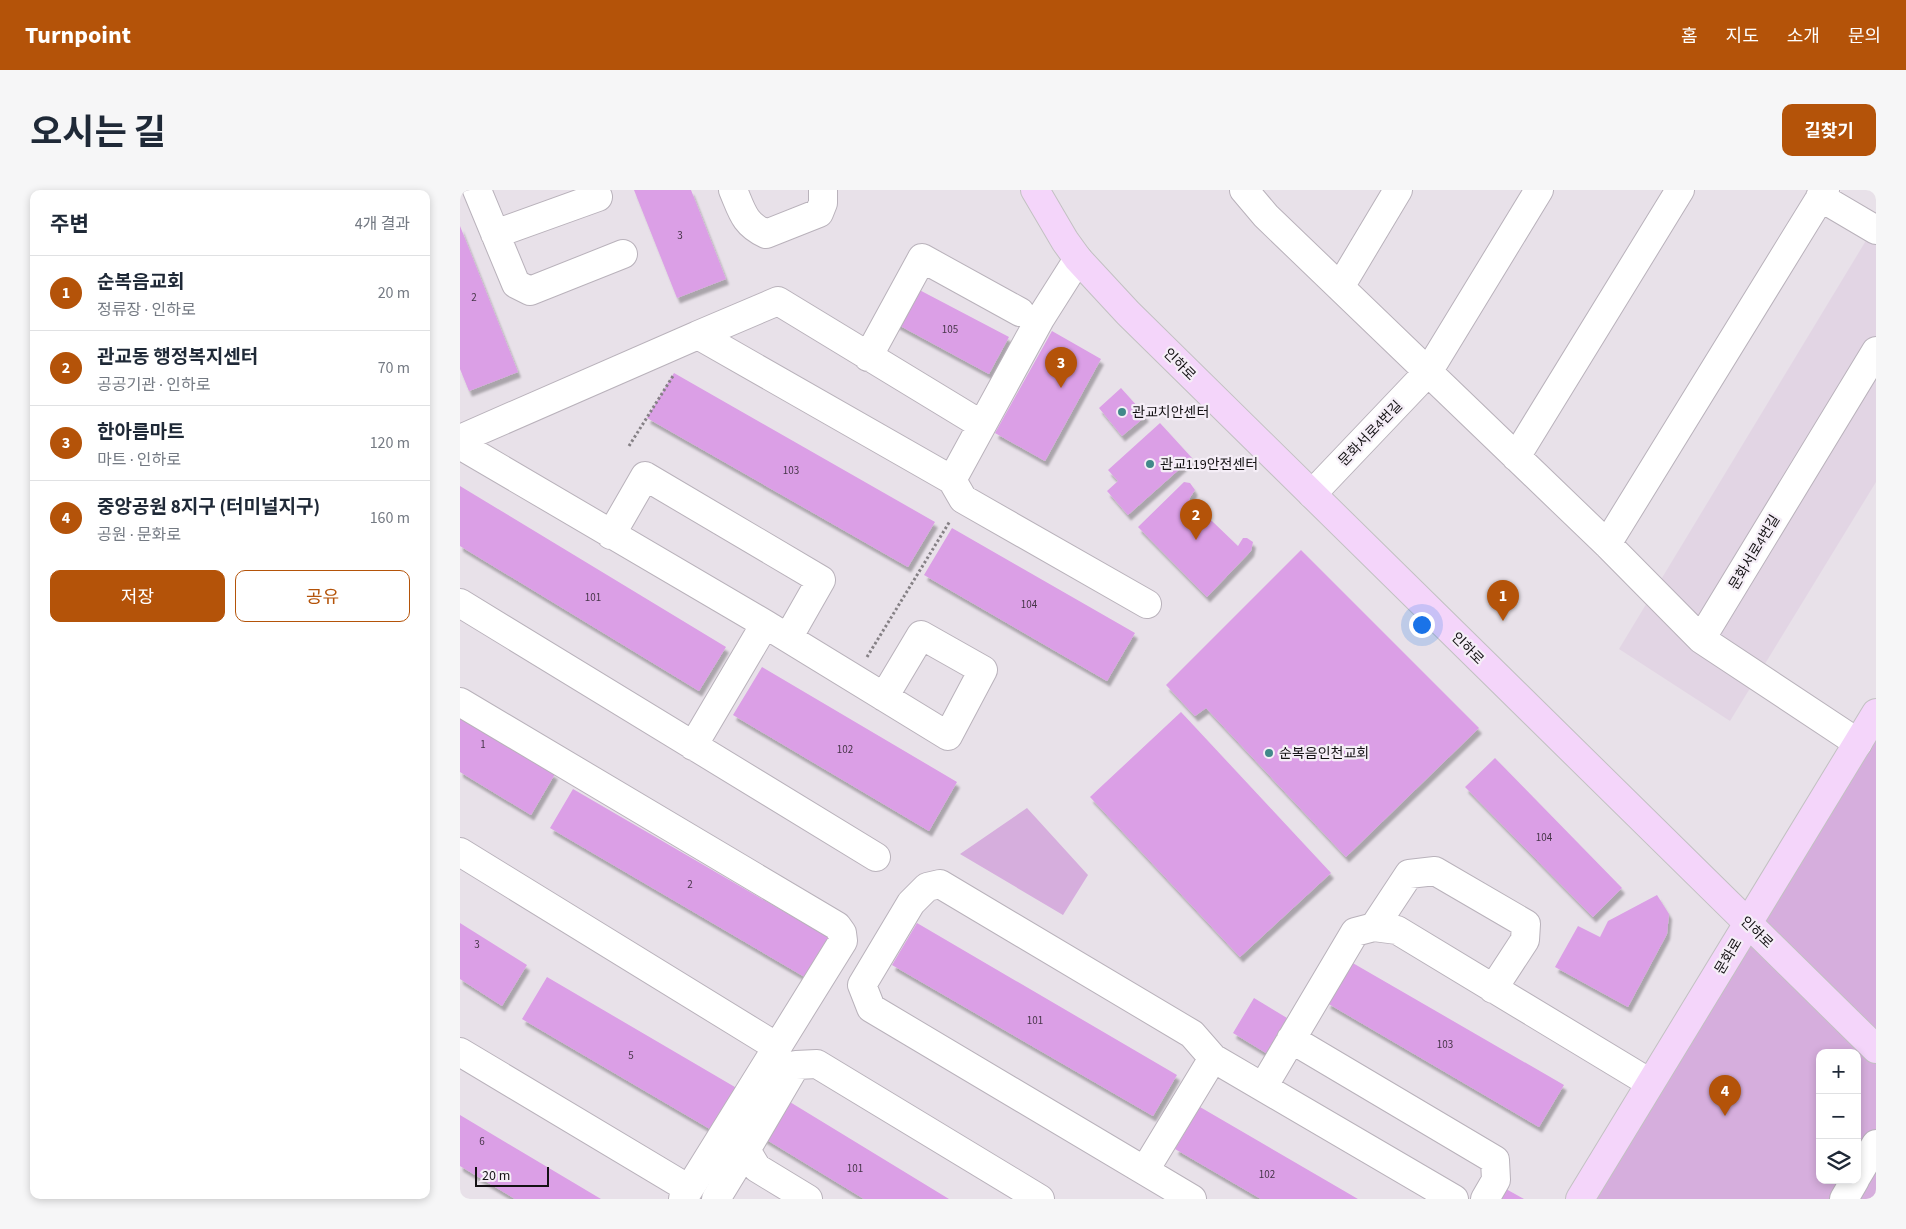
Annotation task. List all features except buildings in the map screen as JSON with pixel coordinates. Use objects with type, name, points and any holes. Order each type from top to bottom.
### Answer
[{"type":"main road","name":"인하로","points":[[1036,190],[1065,241],[1078,259],[1128,313],[1876,1049]]},
{"type":"main road","name":"문화로","points":[[1580,1199],[1876,713]]},
{"type":"street","points":[[477,190],[516,284],[530,291],[623,254]]},
{"type":"street","points":[[733,190],[745,220],[756,230],[766,234],[819,213],[823,203],[823,190]]},
{"type":"street","points":[[1244,190],[1266,216],[1607,544],[1701,639],[1858,743]]},
{"type":"street","points":[[1340,287],[1398,190]]},
{"type":"street","name":"문화서로4번길","points":[[1312,494],[1428,372],[1539,190]]},
{"type":"street","points":[[1516,457],[1680,190]]},
{"type":"street","points":[[1607,544],[1823,193],[1876,230]]},
{"type":"street","points":[[495,234],[598,196]]},
{"type":"street","points":[[868,357],[922,258],[1020,312]]},
{"type":"street","points":[[958,490],[982,425],[1040,319],[1078,259]]},
{"type":"street","points":[[460,438],[778,301],[982,425]]},
{"type":"street","points":[[698,335],[1147,604]]},
{"type":"street","name":"문화서로4번길","points":[[1701,639],[1876,350]]},
{"type":"street","points":[[460,445],[765,624],[884,698]]},
{"type":"street","points":[[611,535],[646,476],[821,580],[788,638]]},
{"type":"street","points":[[460,603],[876,857]]},
{"type":"street","points":[[693,746],[765,624]]},
{"type":"street","points":[[460,702],[837,926],[842,933],[843,941],[686,1194],[460,1052]]},
{"type":"street","points":[[460,852],[777,1047]]},
{"type":"street","points":[[1374,927],[1409,874],[1435,871],[1526,924],[1525,940],[1493,988]]},
{"type":"street","points":[[1192,1199],[871,1008],[862,985],[911,903],[927,887],[940,884],[1192,1034],[1213,1058],[1454,1199]]},
{"type":"street","points":[[1263,1087],[1355,932],[1374,927],[1397,930],[1650,1084]]},
{"type":"street","points":[[1291,1039],[1495,1160],[1496,1180],[1485,1199]]},
{"type":"street","points":[[1145,1170],[1213,1058]]},
{"type":"street","points":[[716,1199],[796,1065],[817,1064],[1040,1199]]},
{"type":"street","points":[[1861,1169],[1876,1144]]},
{"type":"street","points":[[746,1150],[757,1168],[808,1199]]},
{"type":"street","points":[[1844,1199],[1853,1184]]},
{"type":"path","points":[[629,446],[674,374]]},
{"type":"path","points":[[853,679],[958,490]]},
{"type":"shaded area","points":[[1876,224],[1876,482],[1730,721],[1619,649]]},
{"type":"shaded area","points":[[1876,735],[1876,1037],[1764,920]]},
{"type":"shaded area","points":[[1027,808],[1088,875],[1063,915],[960,854]]},
{"type":"shaded area","points":[[1748,923],[1876,1049],[1876,1199],[1580,1199]]},
{"type":"place","name":"한아름마트","points":[[1061,388]]},
{"type":"place","name":"관교치안센터","points":[[1122,412]]},
{"type":"place","name":"관교119안전센터","points":[[1150,464]]},
{"type":"place","name":"관교동 행정복지센터","points":[[1196,540]]},
{"type":"place","name":"순복음교회","points":[[1503,621]]},
{"type":"place","name":"순복음인천교회","points":[[1269,753]]},
{"type":"place","name":"중앙공원 8지구 (터미널지구)","points":[[1725,1116]]}]
